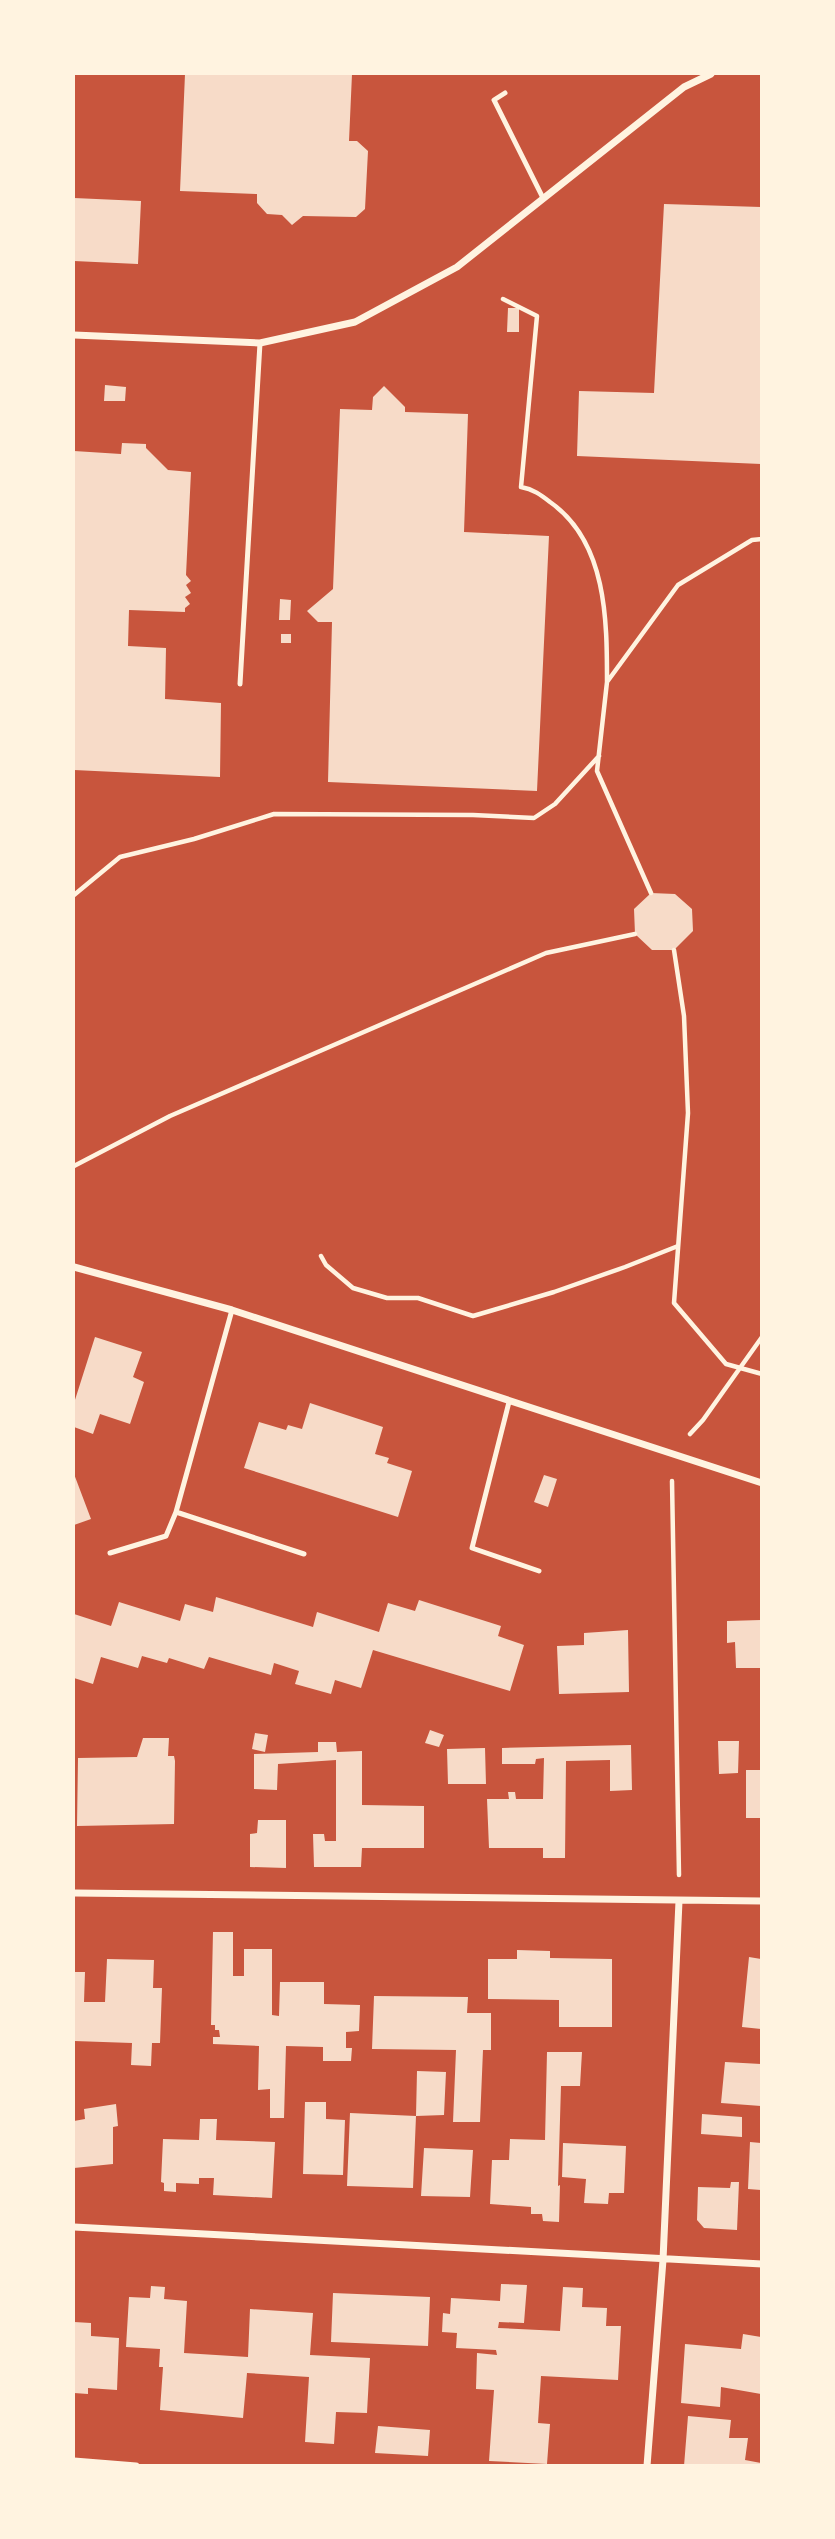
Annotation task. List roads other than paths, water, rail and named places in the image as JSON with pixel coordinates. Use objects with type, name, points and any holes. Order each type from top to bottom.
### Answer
[{"type":"street","points":[[74,335],[260,343],[355,322],[457,268],[684,86],[711,74]]},
{"type":"street","points":[[74,1266],[232,1310],[761,1483]]},
{"type":"street","points":[[74,1893],[761,1901]]},
{"type":"street","points":[[647,2466],[663,2260],[679,1900]]},
{"type":"street","points":[[74,2227],[761,2264]]},
{"type":"street","points":[[74,2461],[136,2466]]},
{"type":"lane","points":[[505,93],[494,100],[544,198]]},
{"type":"lane","points":[[240,684],[260,343]]},
{"type":"lane","points":[[110,1553],[166,1536],[176,1512],[232,1310]]},
{"type":"lane","points":[[509,1402],[472,1548],[539,1571]]},
{"type":"lane","points":[[176,1512],[304,1554]]}]
